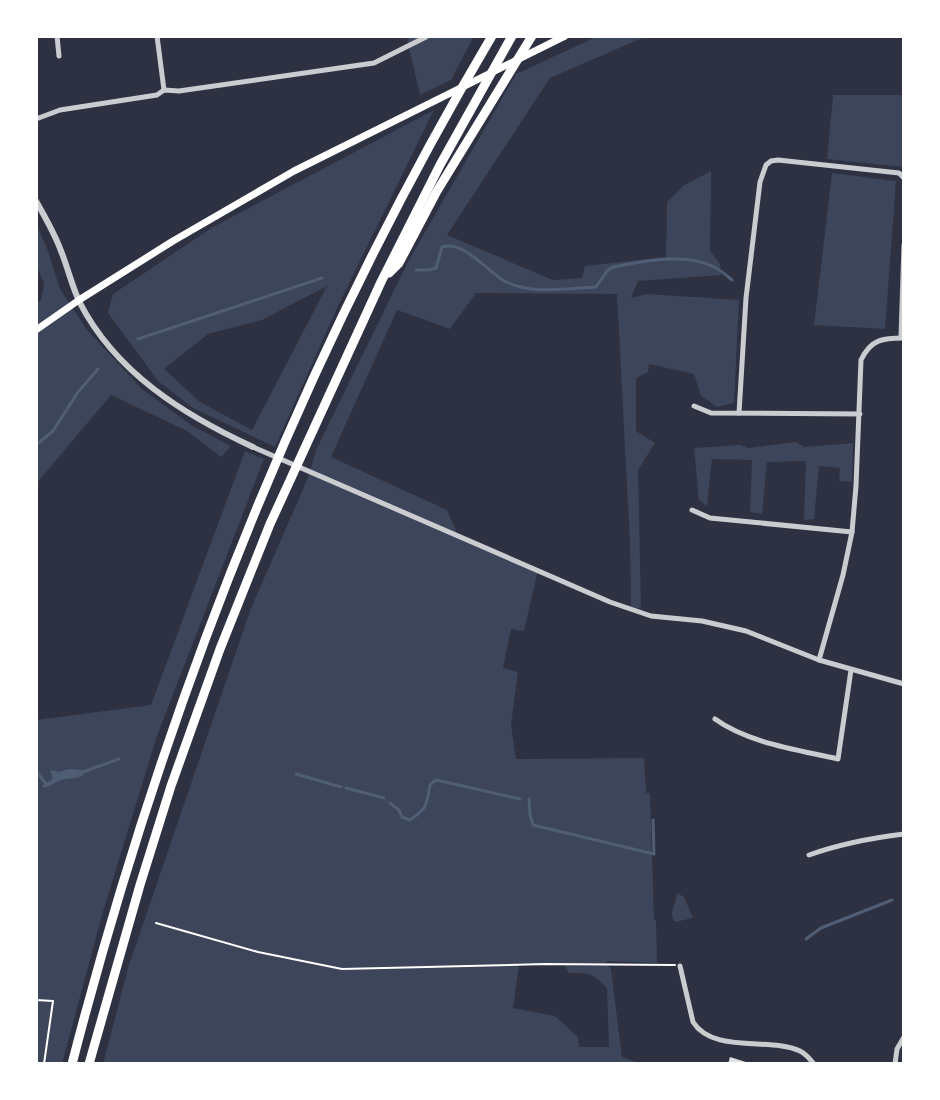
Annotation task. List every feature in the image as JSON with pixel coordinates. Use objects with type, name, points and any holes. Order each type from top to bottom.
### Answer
[{"type":"highway","points":[[72,1064],[104,943],[158,773],[237,557],[324,356],[490,36]]},
{"type":"highway","points":[[89,1064],[171,786],[220,649],[270,524],[381,282],[440,165],[512,36]]},
{"type":"highway","points":[[381,282],[399,263],[437,191],[532,36]]},
{"type":"main road","points":[[36,330],[173,241],[294,171],[565,36]]},
{"type":"street","points":[[57,36],[59,56]]},
{"type":"street","points":[[157,36],[164,90]]},
{"type":"street","points":[[36,119],[60,110],[157,95],[164,90],[179,91],[374,63],[426,37]]},
{"type":"street","points":[[739,413],[748,273],[760,182],[766,165],[778,160],[899,173],[904,178]]},
{"type":"street","points":[[36,201],[60,248],[79,300],[100,334],[150,387],[208,426],[610,602],[651,616],[702,621],[746,631],[819,660],[904,684]]},
{"type":"street","points":[[819,660],[852,532],[861,360],[865,352],[881,339],[902,338],[904,245]]},
{"type":"street","points":[[694,406],[711,413],[860,414]]},
{"type":"street","points":[[692,510],[710,518],[852,532]]},
{"type":"street","points":[[715,719],[729,730],[838,759],[851,670]]},
{"type":"street","points":[[809,855],[838,845],[904,834]]},
{"type":"street","points":[[680,966],[697,1028],[732,1042],[793,1049],[807,1056],[814,1064]]},
{"type":"street","points":[[895,1064],[897,1049],[904,1037]]},
{"type":"path","points":[[156,923],[258,952],[342,969],[546,964],[680,966]]},
{"type":"path","points":[[36,1000],[53,1001],[44,1064]]},
{"type":"shaded area","points":[[412,36],[474,36],[451,80],[420,95],[407,39]]},
{"type":"shaded area","points":[[598,36],[647,36],[550,78],[447,235],[553,280],[582,278],[585,266],[666,257],[667,202],[683,186],[711,171],[710,251],[720,264],[721,275],[638,281],[631,298],[647,294],[739,300],[734,403],[717,407],[701,396],[694,374],[649,364],[648,372],[636,378],[636,431],[655,443],[638,470],[641,608],[631,609],[617,294],[476,293],[450,329],[397,310],[331,457],[447,510],[458,535],[538,570],[524,631],[511,629],[503,668],[518,672],[511,725],[516,759],[644,758],[646,793],[650,793],[657,963],[606,963],[611,969],[622,1057],[642,1064],[103,1064],[128,968],[251,608],[308,478],[316,450],[409,260],[516,74]],"holes":[[[519,965],[565,965],[569,973],[590,975],[607,988],[609,1047],[579,1047],[578,1037],[555,1016],[513,1008]]]},
{"type":"shaded area","points":[[833,95],[904,95],[903,167],[827,159]]},
{"type":"shaded area","points":[[434,110],[338,306],[275,447],[193,408],[158,381],[108,313],[113,294],[213,227]],"holes":[[[327,286],[252,430],[200,402],[164,369],[208,334],[262,320]]]},
{"type":"shaded area","points":[[832,173],[896,181],[885,329],[814,325]]},
{"type":"shaded area","points":[[36,223],[60,289],[87,330],[142,389],[191,425],[231,446],[221,457],[187,431],[111,395],[36,484],[36,304],[41,300],[44,284],[36,264]]},
{"type":"shaded area","points":[[796,442],[804,447],[853,443],[852,482],[839,481],[840,468],[819,466],[814,519],[804,520],[806,461],[767,462],[762,514],[750,512],[752,460],[712,459],[707,506],[699,500],[694,448],[740,445],[748,448]]},
{"type":"shaded area","points":[[245,451],[264,459],[157,736],[102,915],[62,1064],[36,1064],[36,720],[151,705]]},
{"type":"shaded area","points":[[50,770],[59,772],[81,770],[83,775],[43,788],[53,779]]},
{"type":"shaded area","points":[[677,893],[684,897],[693,918],[675,922],[673,919]]},
{"type":"building","points":[[730,1057],[749,1063],[749,1064],[728,1064]]},
{"type":"waterway","points":[[416,270],[436,268],[442,247],[450,246],[466,251],[501,279],[523,288],[596,287],[613,267],[665,259],[705,263],[732,280]]},
{"type":"waterway","points":[[138,339],[322,278]]},
{"type":"waterway","points":[[36,445],[53,431],[78,392],[98,369]]},
{"type":"waterway","points":[[80,773],[119,759]]},
{"type":"waterway","points":[[36,771],[46,784]]},
{"type":"waterway","points":[[296,774],[341,787]]},
{"type":"waterway","points":[[390,803],[402,817],[410,820],[423,809],[430,785],[436,780],[520,799]]},
{"type":"waterway","points":[[346,788],[384,798]]},
{"type":"waterway","points":[[529,799],[533,825],[654,854],[653,820]]},
{"type":"waterway","points":[[806,939],[821,928],[892,900]]}]
